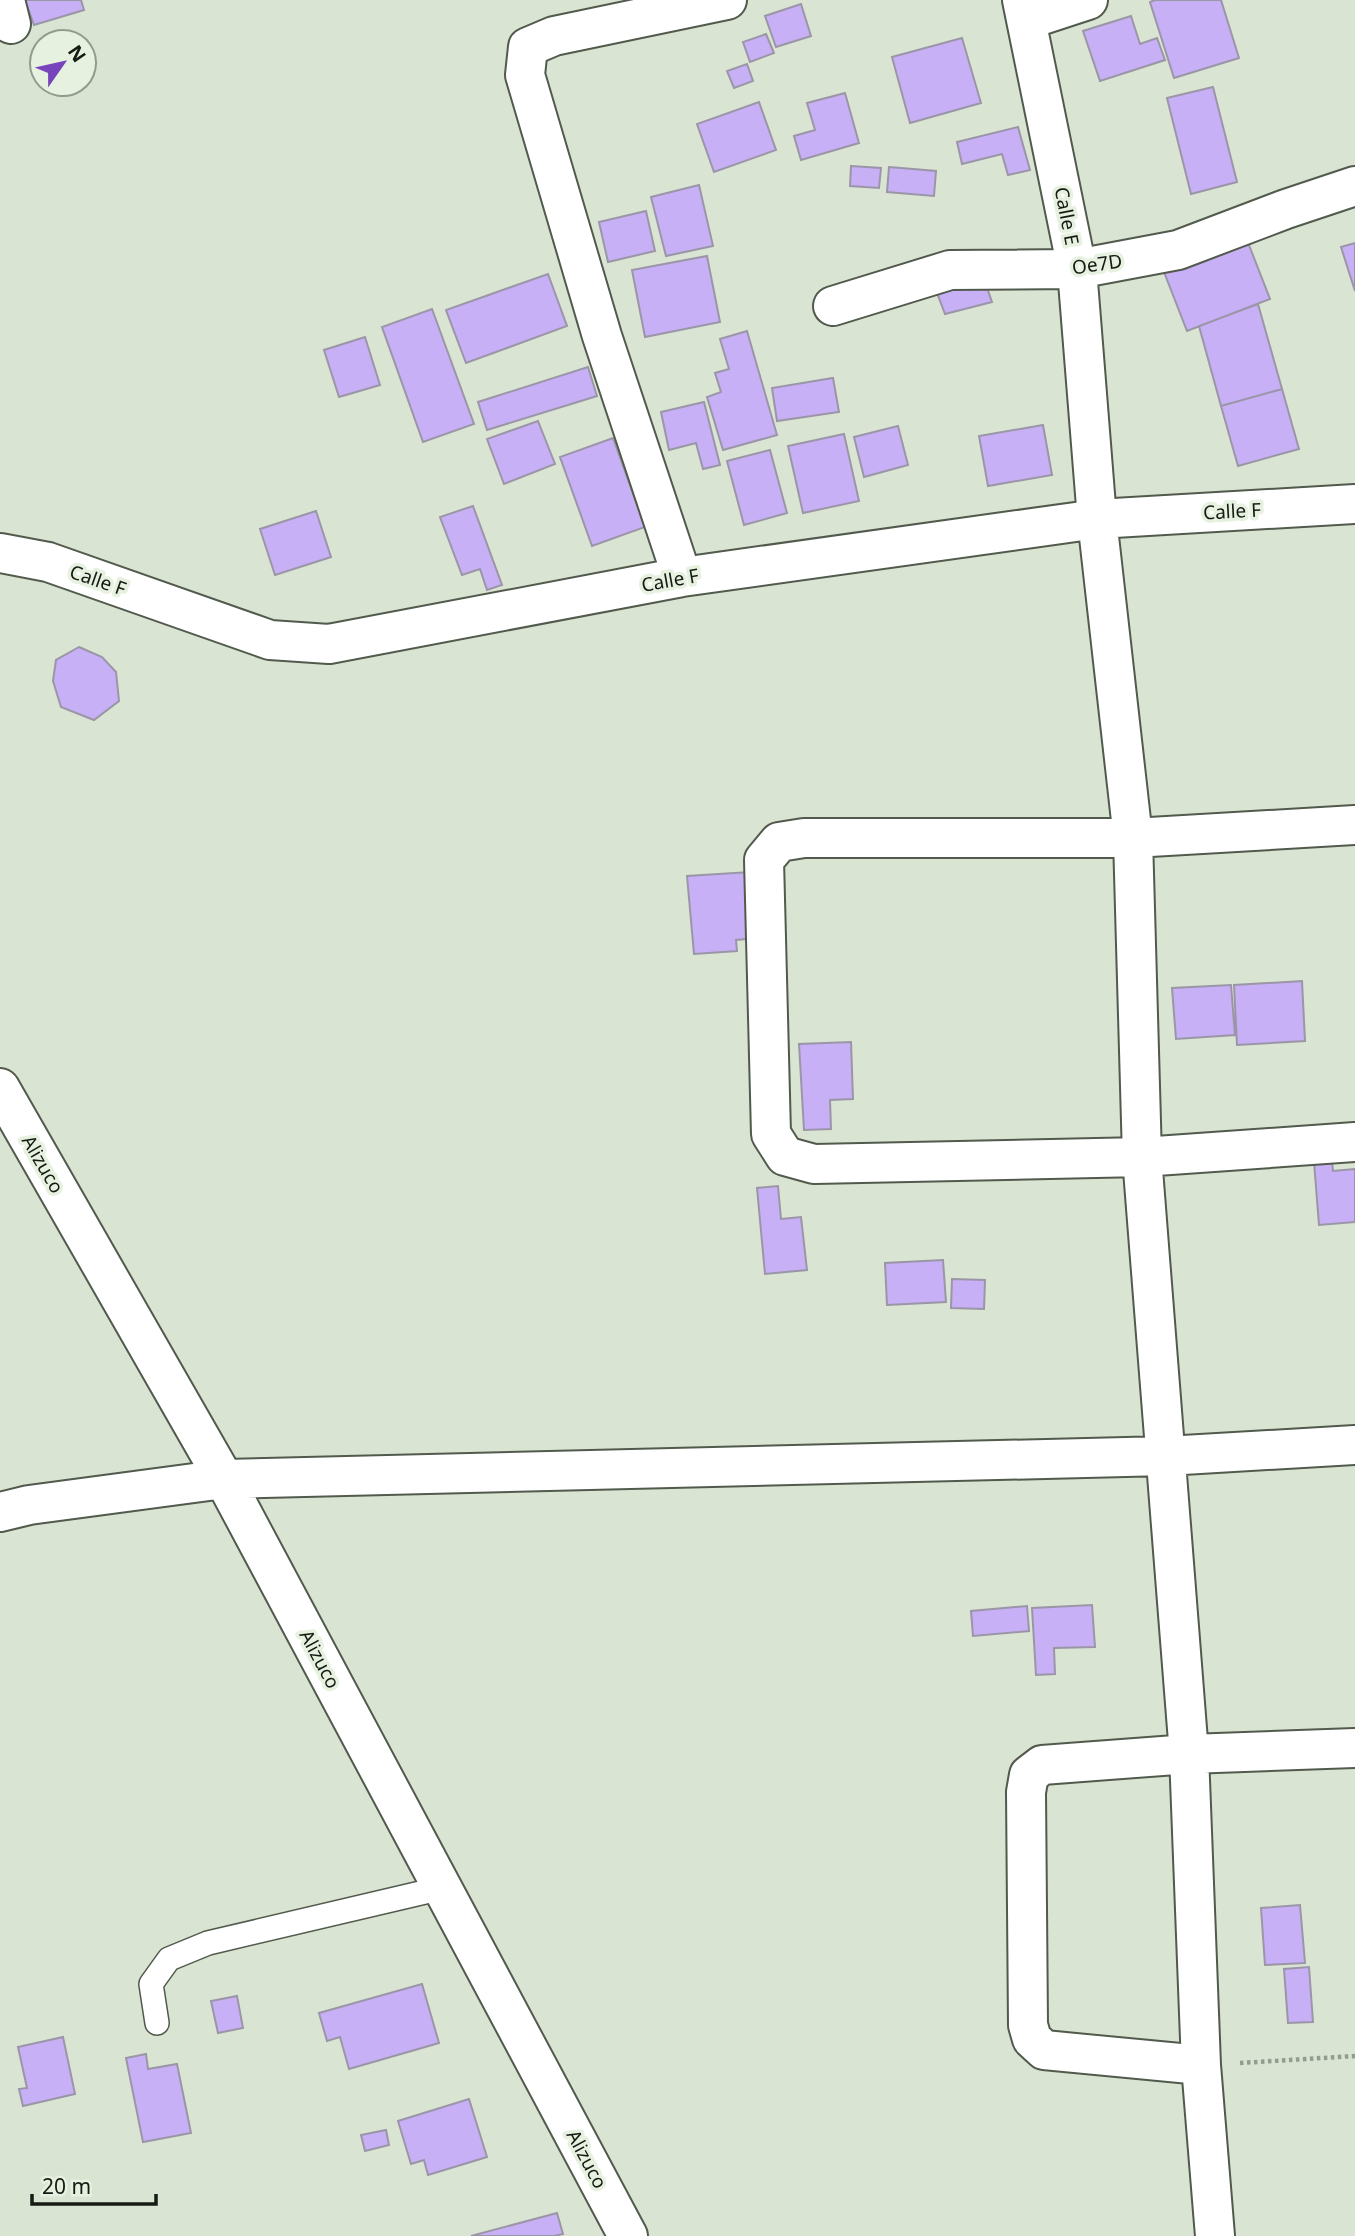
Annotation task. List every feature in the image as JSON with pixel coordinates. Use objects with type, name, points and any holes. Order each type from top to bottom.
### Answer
[{"type":"street","points":[[682,577],[602,336],[525,75],[528,47],[554,36],[727,0]]},
{"type":"street","points":[[1025,10],[1088,0]]},
{"type":"street","name":"Calle E","points":[[1025,10],[1077,269],[1097,519],[1133,838],[1142,1157],[1189,1754],[1201,2065],[1215,2236]]},
{"type":"street","name":"Oe7D","points":[[833,306],[950,270],[1077,269],[1178,250],[1355,186]]},
{"type":"street","name":"Calle F","points":[[0,553],[48,562],[270,640],[329,644],[682,577],[1097,519],[1355,504]]},
{"type":"street","points":[[1355,825],[1133,838],[804,838],[779,842],[764,860],[771,1134],[785,1156],[814,1164],[1142,1157],[1355,1142]]},
{"type":"street","name":"Alizuco","points":[[0,1088],[224,1479],[628,2236]]},
{"type":"street","points":[[0,1512],[29,1505],[224,1479],[1166,1456],[1355,1445]]},
{"type":"street","points":[[1201,2065],[1044,2050],[1032,2039],[1028,2025],[1026,1792],[1029,1775],[1042,1765],[1189,1754],[1355,1748]]},
{"type":"lane","points":[[157,2023],[151,1984],[169,1959],[208,1943],[442,1888]]},
{"type":"path","points":[[1201,2065],[1355,2056]]},
{"type":"building","points":[[25,0],[81,0],[84,10],[34,25]]},
{"type":"building","points":[[1221,0],[1239,58],[1174,78],[1150,2]]},
{"type":"building","points":[[801,4],[811,36],[776,47],[765,16]]},
{"type":"building","points":[[1131,16],[1140,44],[1157,38],[1165,60],[1100,81],[1083,31]]},
{"type":"building","points":[[766,34],[774,53],[750,62],[743,42]]},
{"type":"building","points":[[962,38],[981,103],[910,123],[892,57]]},
{"type":"building","points":[[747,64],[753,81],[734,88],[727,71]]},
{"type":"building","points":[[1213,87],[1237,182],[1191,194],[1167,98]]},
{"type":"building","points":[[845,93],[859,143],[801,160],[794,136],[815,130],[807,103]]},
{"type":"building","points":[[759,102],[776,150],[714,172],[697,124]]},
{"type":"building","points":[[1018,127],[1030,170],[1008,175],[1002,154],[962,164],[957,142]]},
{"type":"building","points":[[851,166],[881,168],[879,188],[850,186]]},
{"type":"building","points":[[889,167],[936,171],[934,196],[887,192]]},
{"type":"building","points":[[699,185],[713,246],[666,256],[651,197]]},
{"type":"building","points":[[646,211],[655,251],[608,262],[599,222]]},
{"type":"building","points":[[1247,240],[1270,299],[1187,331],[1164,272]]},
{"type":"building","points":[[1355,243],[1355,291],[1341,247]]},
{"type":"building","points":[[707,256],[720,322],[645,337],[632,270]]},
{"type":"building","points":[[982,273],[992,302],[945,314],[934,285]]},
{"type":"building","points":[[548,274],[567,326],[466,363],[446,310]]},
{"type":"building","points":[[1258,304],[1282,389],[1221,406],[1199,326]]},
{"type":"building","points":[[432,309],[474,424],[423,442],[382,327]]},
{"type":"building","points":[[747,331],[777,435],[723,450],[707,397],[721,392],[715,373],[729,369],[720,339]]},
{"type":"building","points":[[365,337],[380,385],[339,397],[324,350]]},
{"type":"building","points":[[588,367],[597,396],[487,430],[478,402]]},
{"type":"building","points":[[833,378],[839,412],[777,421],[772,388]]},
{"type":"building","points":[[1282,389],[1299,449],[1238,466],[1221,406]]},
{"type":"building","points":[[704,402],[720,465],[703,469],[696,443],[669,450],[661,412]]},
{"type":"building","points":[[538,421],[555,464],[504,484],[487,439]]},
{"type":"building","points":[[1043,425],[1052,475],[988,486],[979,436]]},
{"type":"building","points":[[898,426],[908,465],[864,477],[854,437]]},
{"type":"building","points":[[844,434],[859,501],[803,513],[788,446]]},
{"type":"building","points":[[613,438],[645,527],[592,546],[560,457]]},
{"type":"building","points":[[770,450],[787,513],[744,525],[727,461]]},
{"type":"building","points":[[473,506],[502,585],[487,590],[480,569],[462,575],[440,517]]},
{"type":"building","points":[[316,511],[331,557],[275,575],[260,529]]},
{"type":"building","points":[[79,647],[102,657],[116,672],[119,701],[94,720],[61,707],[53,681],[56,660]]},
{"type":"building","points":[[750,872],[756,938],[736,940],[737,951],[694,954],[687,876]]},
{"type":"building","points":[[1302,981],[1305,1041],[1237,1045],[1234,985]]},
{"type":"building","points":[[1231,985],[1235,1035],[1176,1039],[1172,988]]},
{"type":"building","points":[[851,1042],[853,1099],[830,1100],[831,1129],[804,1130],[799,1044]]},
{"type":"building","points":[[1332,1161],[1333,1171],[1355,1169],[1355,1222],[1319,1225],[1314,1162]]},
{"type":"building","points":[[778,1186],[781,1219],[801,1217],[807,1270],[765,1274],[757,1188]]},
{"type":"building","points":[[943,1260],[946,1302],[887,1305],[885,1263]]},
{"type":"building","points":[[952,1279],[985,1280],[984,1309],[951,1308]]},
{"type":"building","points":[[1092,1605],[1095,1647],[1054,1648],[1055,1674],[1036,1675],[1032,1608]]},
{"type":"building","points":[[1027,1606],[1029,1631],[973,1636],[971,1611]]},
{"type":"building","points":[[1300,1905],[1305,1963],[1265,1965],[1261,1908]]},
{"type":"building","points":[[1309,1967],[1313,2022],[1288,2023],[1284,1969]]},
{"type":"building","points":[[422,1984],[439,2043],[349,2069],[340,2037],[327,2041],[319,2013]]},
{"type":"building","points":[[237,1996],[243,2028],[218,2033],[211,2001]]},
{"type":"building","points":[[63,2037],[75,2094],[23,2106],[19,2089],[27,2088],[18,2047]]},
{"type":"building","points":[[146,2054],[148,2069],[177,2064],[191,2133],[143,2142],[126,2058]]},
{"type":"building","points":[[469,2099],[487,2157],[428,2175],[424,2160],[411,2164],[398,2121]]},
{"type":"building","points":[[386,2130],[389,2145],[365,2151],[361,2135]]},
{"type":"building","points":[[557,2213],[563,2234],[471,2236]]}]
